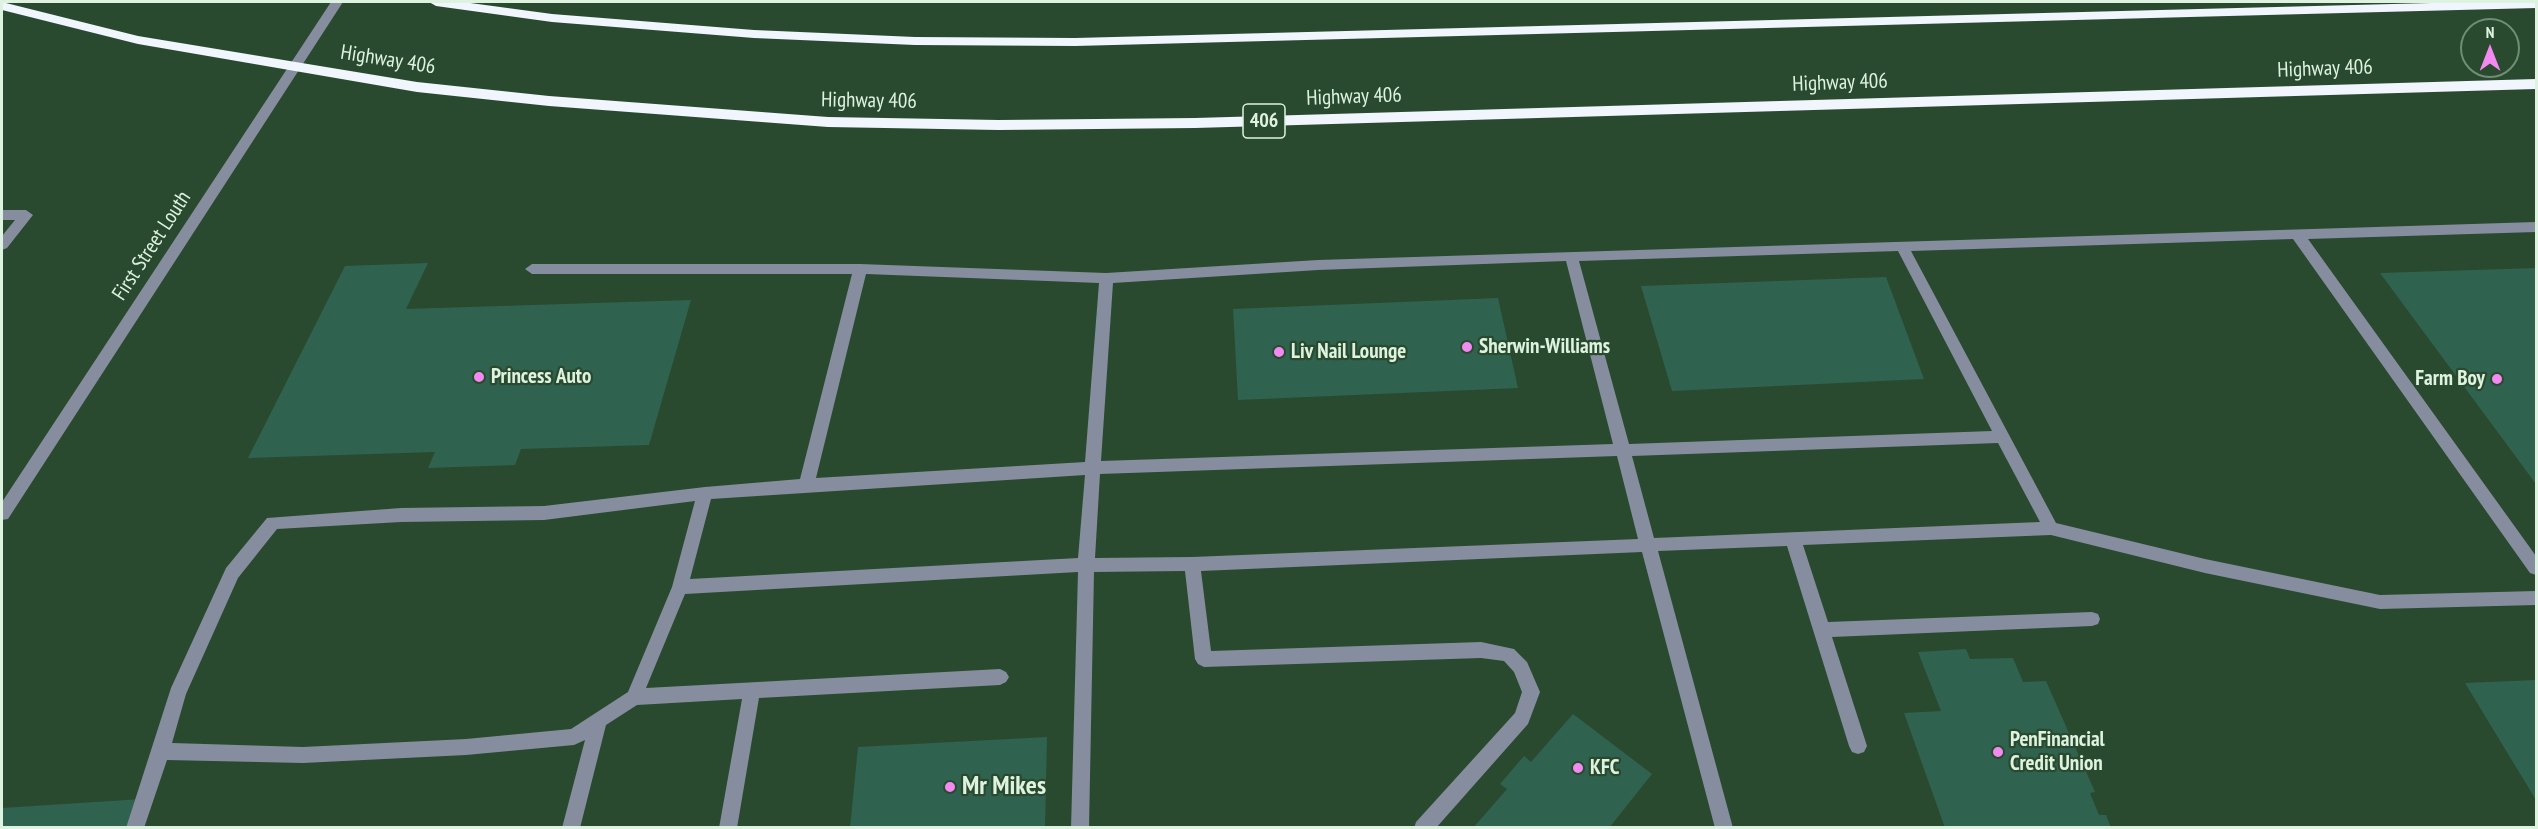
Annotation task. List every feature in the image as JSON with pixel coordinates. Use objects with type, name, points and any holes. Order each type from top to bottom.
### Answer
[{"type":"highway","points":[[436,2],[552,18],[754,34],[915,41],[1075,42],[2536,4]]},
{"type":"highway","name":"Highway 406","points":[[2,6],[138,40],[417,87],[549,101],[828,122],[999,125],[1195,123],[2536,84]]},
{"type":"street","name":"First Street Louth","points":[[2,514],[337,2]]},
{"type":"street","points":[[2,215],[26,215],[2,245]]},
{"type":"street","points":[[532,269],[860,269],[1106,278],[1318,265],[2536,227]]},
{"type":"street","points":[[2297,234],[2536,568]]},
{"type":"street","points":[[1902,246],[2051,528]]},
{"type":"street","points":[[1571,256],[1724,828]]},
{"type":"street","points":[[806,485],[860,269]]},
{"type":"street","points":[[1080,828],[1086,565],[1106,278]]},
{"type":"street","points":[[135,828],[177,694],[232,573],[273,523],[401,514],[544,513],[705,493],[1093,468],[2003,437]]},
{"type":"street","points":[[634,697],[680,587],[705,493]]},
{"type":"street","points":[[680,587],[1086,565],[1192,564],[2051,528],[2205,566],[2380,602],[2536,598]]},
{"type":"street","points":[[1792,539],[1858,746]]},
{"type":"street","points":[[1192,564],[1204,659],[1481,650],[1508,654],[1521,667],[1531,692],[1522,718],[1423,828]]},
{"type":"street","points":[[1821,630],[2092,619]]},
{"type":"street","points":[[161,751],[303,755],[466,747],[574,737],[634,697],[1000,677]]},
{"type":"street","points":[[728,828],[752,690]]},
{"type":"street","points":[[572,828],[599,720]]},
{"type":"building","name":"Princess Auto","points":[[428,263],[406,309],[691,300],[649,445],[521,449],[515,465],[428,468],[435,452],[248,458],[345,266]]},
{"type":"building","name":"Farm Boy","points":[[2536,268],[2536,484],[2380,273]]},
{"type":"building","points":[[1886,277],[1924,379],[1672,391],[1641,286]]},
{"type":"building","points":[[1498,298],[1518,388],[1238,400],[1233,309]]},
{"type":"building","name":"PenFinancial Credit Union","points":[[1966,649],[1970,659],[2013,658],[2023,682],[2046,681],[2095,792],[2090,793],[2099,815],[2106,815],[2111,828],[1945,828],[1904,713],[1941,711],[1918,652]]},
{"type":"building","points":[[2536,680],[2536,800],[2465,683]]},
{"type":"building","name":"KFC","points":[[1573,714],[1652,774],[1609,828],[1473,828],[1507,789],[1500,784],[1524,756],[1531,762]]},
{"type":"building","name":"Mr Mikes","points":[[1047,737],[1045,828],[850,828],[858,747]]},
{"type":"building","points":[[142,799],[128,828],[2,828],[2,808]]},
{"type":"place","name":"Sherwin-Williams","points":[[1467,347]]},
{"type":"place","name":"Liv Nail Lounge","points":[[1279,352]]},
{"type":"place","name":"Princess Auto","points":[[479,377]]},
{"type":"place","name":"Farm Boy","points":[[2497,379]]},
{"type":"place","name":"PenFinancial Credit Union","points":[[1998,752]]},
{"type":"place","name":"KFC","points":[[1578,768]]},
{"type":"place","name":"Mr Mikes","points":[[950,787]]}]
